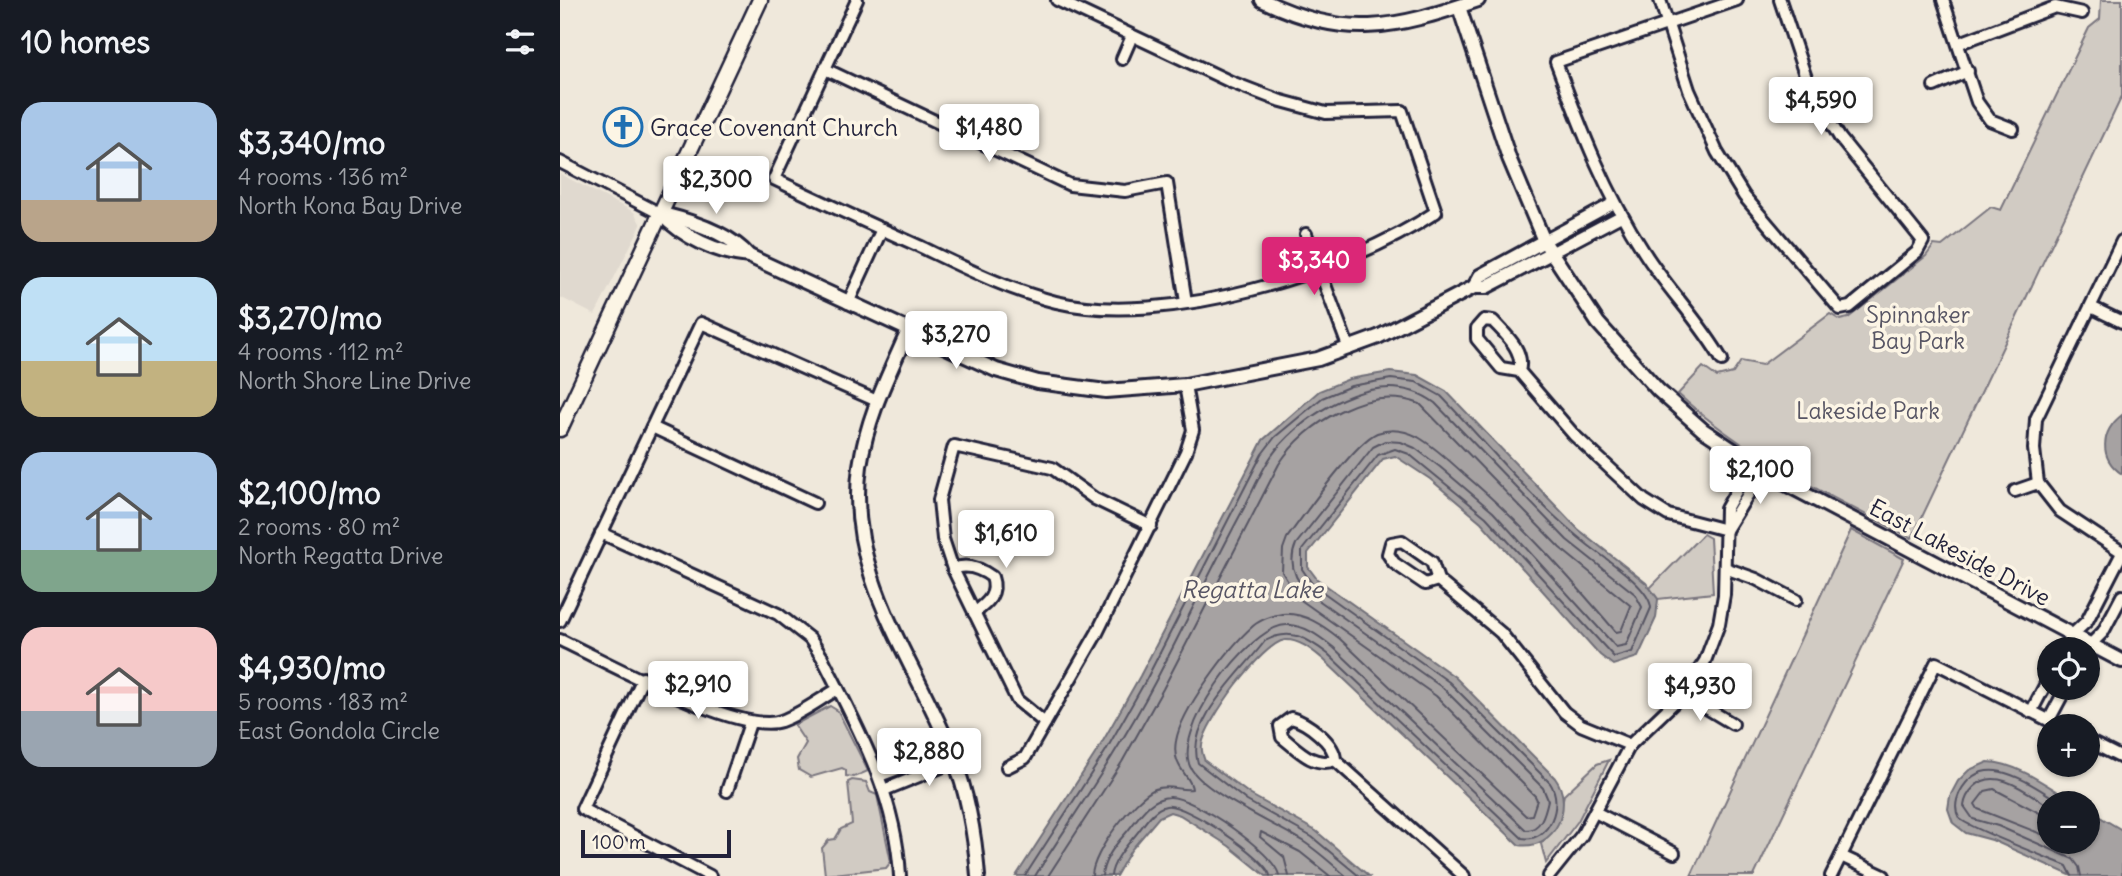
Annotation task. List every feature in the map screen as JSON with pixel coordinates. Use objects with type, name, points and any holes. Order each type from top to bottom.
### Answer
[{"type":"main road","points":[[560,429],[760,0]]},
{"type":"street","points":[[857,0],[774,179],[988,278],[1058,302],[1090,308],[1126,308],[1186,302],[1280,283],[1321,270],[1393,239],[1436,212],[1402,111],[1326,113],[1278,100],[1231,82],[1064,1]]},
{"type":"street","points":[[1269,1],[1320,23],[1356,28],[1387,26],[1478,0]]},
{"type":"street","points":[[1660,0],[1689,90],[1724,163],[1744,196],[1840,309],[1850,307],[1917,252],[1923,241],[1840,138],[1809,87],[1780,0]]},
{"type":"street","points":[[1723,360],[1709,335],[1646,255],[1621,216],[1591,155],[1556,62],[1737,0]]},
{"type":"street","points":[[1943,0],[1960,43],[1978,102],[1990,120],[2013,130]]},
{"type":"street","name":"East Lakeside Drive","points":[[1459,7],[1509,158],[1548,247],[1598,323],[1637,368],[1703,430],[1757,468],[2075,637]]},
{"type":"street","points":[[1960,43],[2055,7],[2082,13]]},
{"type":"street","points":[[1122,58],[1132,36]]},
{"type":"street","points":[[825,69],[1070,185],[1125,191],[1167,183],[1186,302]]},
{"type":"street","points":[[1934,86],[1968,71]]},
{"type":"street","points":[[1826,115],[1854,97]]},
{"type":"street","points":[[560,162],[661,214],[676,230],[730,254],[749,256],[980,364],[1038,382],[1106,391],[1185,385],[1294,365],[1349,349],[1387,333],[1474,287],[1480,276],[1621,216]]},
{"type":"street","points":[[1548,247],[1614,203]]},
{"type":"street","points":[[848,303],[883,229]]},
{"type":"street","points":[[1306,234],[1349,349]]},
{"type":"street","points":[[2072,635],[2087,621],[2122,553],[2060,511],[2038,483],[2034,449],[2036,419],[2122,241]]},
{"type":"street","points":[[2091,307],[2122,321]]},
{"type":"street","points":[[1519,371],[1521,363],[1518,351],[1493,321],[1484,320],[1477,328],[1477,338],[1501,368],[1519,371],[1574,435],[1644,500],[1668,515],[1726,530]]},
{"type":"street","points":[[560,621],[701,323],[877,401]]},
{"type":"street","points":[[908,331],[877,401],[860,468],[859,518],[865,555],[881,606],[953,754],[969,805],[978,876]]},
{"type":"street","points":[[1007,767],[1025,758],[1097,633],[1151,526],[1190,442],[1192,417],[1185,385]]},
{"type":"street","points":[[652,426],[815,503]]},
{"type":"street","points":[[1045,723],[1017,700],[953,569],[943,539],[939,500],[954,446],[1052,468],[1095,499],[1151,526]]},
{"type":"street","points":[[1549,876],[1582,835],[1630,745],[1683,694],[1705,661],[1719,624],[1728,502],[1744,477],[1757,468]]},
{"type":"street","points":[[2015,491],[2038,483]]},
{"type":"street","points":[[601,533],[778,614],[810,639],[838,689],[880,776],[894,818],[900,876]]},
{"type":"street","points":[[1437,580],[1426,584],[1394,563],[1388,554],[1391,543],[1402,541],[1432,562],[1437,580],[1501,633],[1564,712],[1581,725],[1630,745]]},
{"type":"street","points":[[953,569],[962,565],[992,577],[995,585],[993,595],[974,612]]},
{"type":"street","points":[[1725,568],[1756,579],[1796,600]]},
{"type":"street","points":[[2097,637],[2103,632],[2122,596]]},
{"type":"street","points":[[560,640],[718,713],[750,723],[780,721],[838,689]]},
{"type":"street","name":"East Lakeside Drive","points":[[2100,652],[2122,661]]},
{"type":"street","points":[[1831,876],[1937,663],[2037,715]]},
{"type":"street","points":[[643,678],[582,809],[710,876]]},
{"type":"street","points":[[1683,694],[1733,724]]},
{"type":"street","points":[[2031,712],[2037,700]]},
{"type":"street","points":[[1335,760],[1326,764],[1313,761],[1282,737],[1280,726],[1286,719],[1297,719],[1330,745],[1335,760],[1464,876]]},
{"type":"street","points":[[727,791],[750,723]]},
{"type":"street","points":[[2100,747],[2122,758]]},
{"type":"street","points":[[880,776],[935,755],[953,754]]},
{"type":"street","points":[[884,790],[941,767],[953,754]]},
{"type":"street","points":[[1595,812],[1674,853]]},
{"type":"street","points":[[1840,856],[1884,876]]},
{"type":"shaded area","points":[[560,174],[634,212],[641,225],[595,315],[560,297]]},
{"type":"green space","name":"Lakeside Park","points":[[2101,0],[2122,0],[2122,96],[1912,538],[1820,491],[1760,456],[1704,417],[1678,394],[1703,367],[1717,377],[1733,373],[1741,361],[1762,365],[1830,314],[1840,320],[1848,318],[1926,256],[1934,245],[1942,246],[1991,207],[2001,210],[2089,28],[2100,19]]},
{"type":"green space","points":[[1851,530],[1904,559],[1754,876],[1691,876]]},
{"type":"green space","points":[[1703,534],[1710,538],[1713,593],[1658,599],[1650,588]]},
{"type":"green space","points":[[830,706],[838,711],[868,771],[854,777],[846,776],[846,770],[842,768],[811,777],[799,770],[797,759],[806,743],[794,725]]},
{"type":"green space","points":[[1609,760],[1578,821],[1546,863],[1541,844],[1558,820],[1564,795],[1597,764]]},
{"type":"green space","points":[[848,782],[866,782],[870,792],[877,795],[891,862],[886,868],[825,875],[822,848],[829,840],[835,839],[841,829],[852,824]]},
{"type":"water","name":"Regatta Lake","points":[[1390,372],[1417,375],[1446,391],[1578,529],[1646,583],[1658,599],[1656,618],[1638,657],[1613,665],[1600,655],[1481,522],[1430,479],[1395,456],[1383,459],[1308,553],[1308,567],[1317,579],[1455,677],[1555,778],[1563,801],[1558,824],[1551,834],[1532,845],[1519,845],[1323,659],[1301,643],[1285,640],[1275,644],[1249,668],[1224,702],[1205,734],[1202,747],[1205,761],[1251,795],[1316,831],[1369,876],[1266,876],[1229,846],[1180,815],[1170,812],[1159,817],[1131,850],[1116,876],[1016,876],[1099,748],[1140,676],[1263,440],[1319,391],[1349,379]]},
{"type":"water","points":[[2122,415],[2122,474],[2109,460],[2105,444],[2110,429]]},
{"type":"water","points":[[1988,762],[2000,763],[2023,771],[2056,791],[2037,791],[2037,854],[2100,854],[2100,817],[2122,830],[2122,876],[2072,876],[1992,840],[1966,833],[1953,823],[1948,809],[1950,796],[1958,781],[1969,770]]},
{"type":"place","name":"Grace Covenant Church","points":[[623,127]]},
{"type":"park label","name":"Spinnaker Bay Park","points":[[1918,327]]}]
